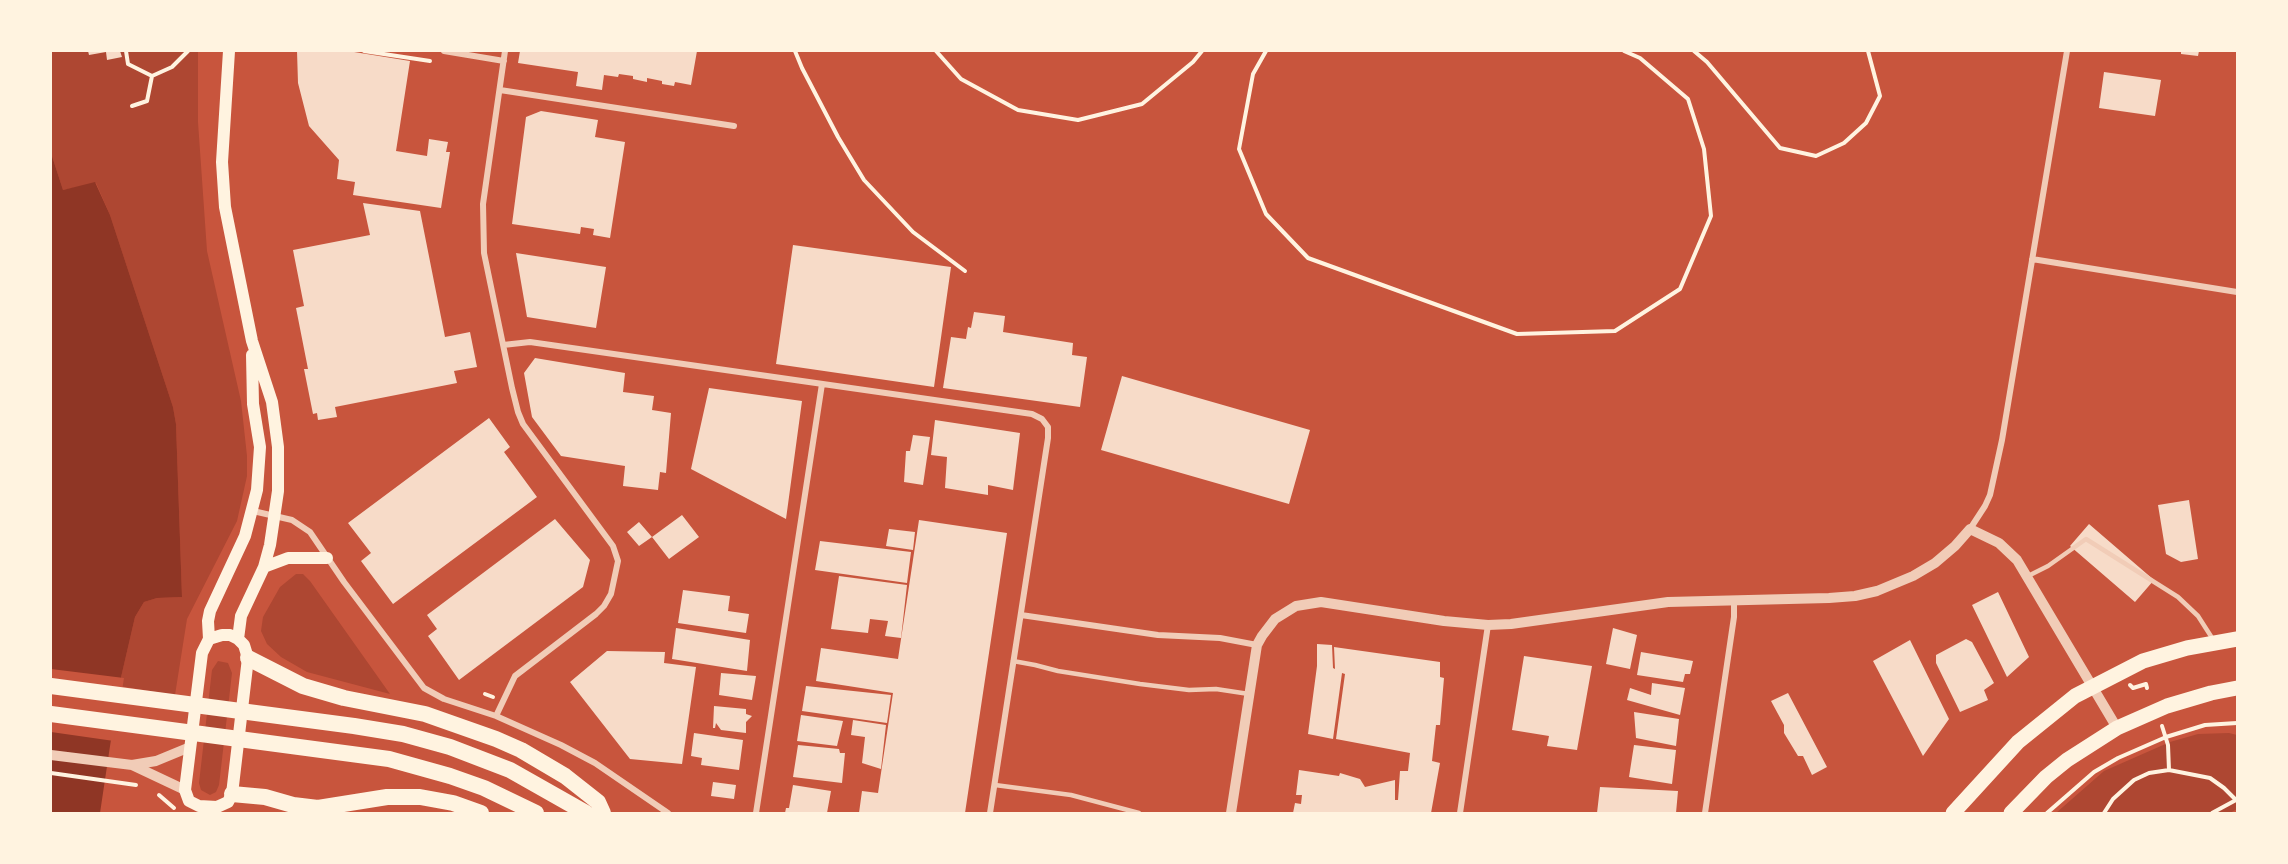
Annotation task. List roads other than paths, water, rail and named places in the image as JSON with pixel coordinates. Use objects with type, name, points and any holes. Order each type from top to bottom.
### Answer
[{"type":"highway","points":[[1953,813],[2018,742],[2058,708],[2091,686],[2143,661],[2187,648],[2237,639]]},
{"type":"highway","points":[[248,658],[303,686],[344,698],[425,714],[496,739],[565,776],[598,802],[603,813]]},
{"type":"highway","points":[[51,687],[380,730],[450,747],[510,770],[586,813]]},
{"type":"highway","points":[[2012,813],[2046,777],[2117,728],[2167,706],[2237,688]]},
{"type":"highway","points":[[51,714],[360,754],[417,765],[484,788],[536,813]]},
{"type":"highway","points":[[229,803],[265,797],[293,805],[318,808],[387,797],[420,797],[453,803],[482,813]]},
{"type":"main road","points":[[229,51],[223,128],[222,184],[252,341],[272,402],[276,422],[278,475],[275,515],[264,567],[241,616],[238,639]]},
{"type":"main road","points":[[209,639],[222,635],[238,639],[244,645],[248,658],[229,803],[201,810],[189,801],[185,790],[202,653],[209,639],[210,611],[241,545],[252,511],[260,469],[260,447],[253,404],[252,341]]},
{"type":"main road","points":[[264,567],[288,558],[327,558]]},
{"type":"street","points":[[444,51],[504,61]]},
{"type":"street","points":[[496,716],[515,676],[604,606],[611,594],[618,561],[613,546],[523,424],[518,412],[503,345],[484,253],[483,204],[505,51]]},
{"type":"street","points":[[1231,813],[1257,645],[1275,619],[1286,611],[1308,603],[1334,604],[1444,621],[1488,625],[1668,602],[1829,598],[1876,591],[1913,576],[1935,563],[1955,546],[1985,506],[1994,478],[2067,51]]},
{"type":"street","points":[[500,90],[734,126]]},
{"type":"street","points":[[2032,259],[2237,292]]},
{"type":"street","points":[[503,345],[530,342],[1032,414],[1045,423],[1048,438],[990,813]]},
{"type":"street","points":[[756,813],[822,384]]},
{"type":"street","points":[[252,511],[275,515],[305,527],[424,688],[444,699],[496,716],[542,735],[595,763],[668,813]]},
{"type":"street","points":[[1970,529],[2008,549],[2028,576],[2117,728]]},
{"type":"street","points":[[1705,813],[1734,617],[1734,600]]},
{"type":"street","points":[[1021,615],[1158,635],[1220,638],[1257,645]]},
{"type":"street","points":[[1460,813],[1488,625]]},
{"type":"street","points":[[51,754],[132,765],[156,761],[190,747]]},
{"type":"street","points":[[132,765],[185,790]]},
{"type":"lane","points":[[2028,576],[2048,566],[2086,540],[2178,597],[2198,616],[2216,642]]},
{"type":"lane","points":[[1013,661],[1035,664],[1058,671],[1140,684],[1189,690],[1216,689],[1249,694]]},
{"type":"lane","points":[[995,784],[1071,795],[1122,811],[1139,813]]}]
